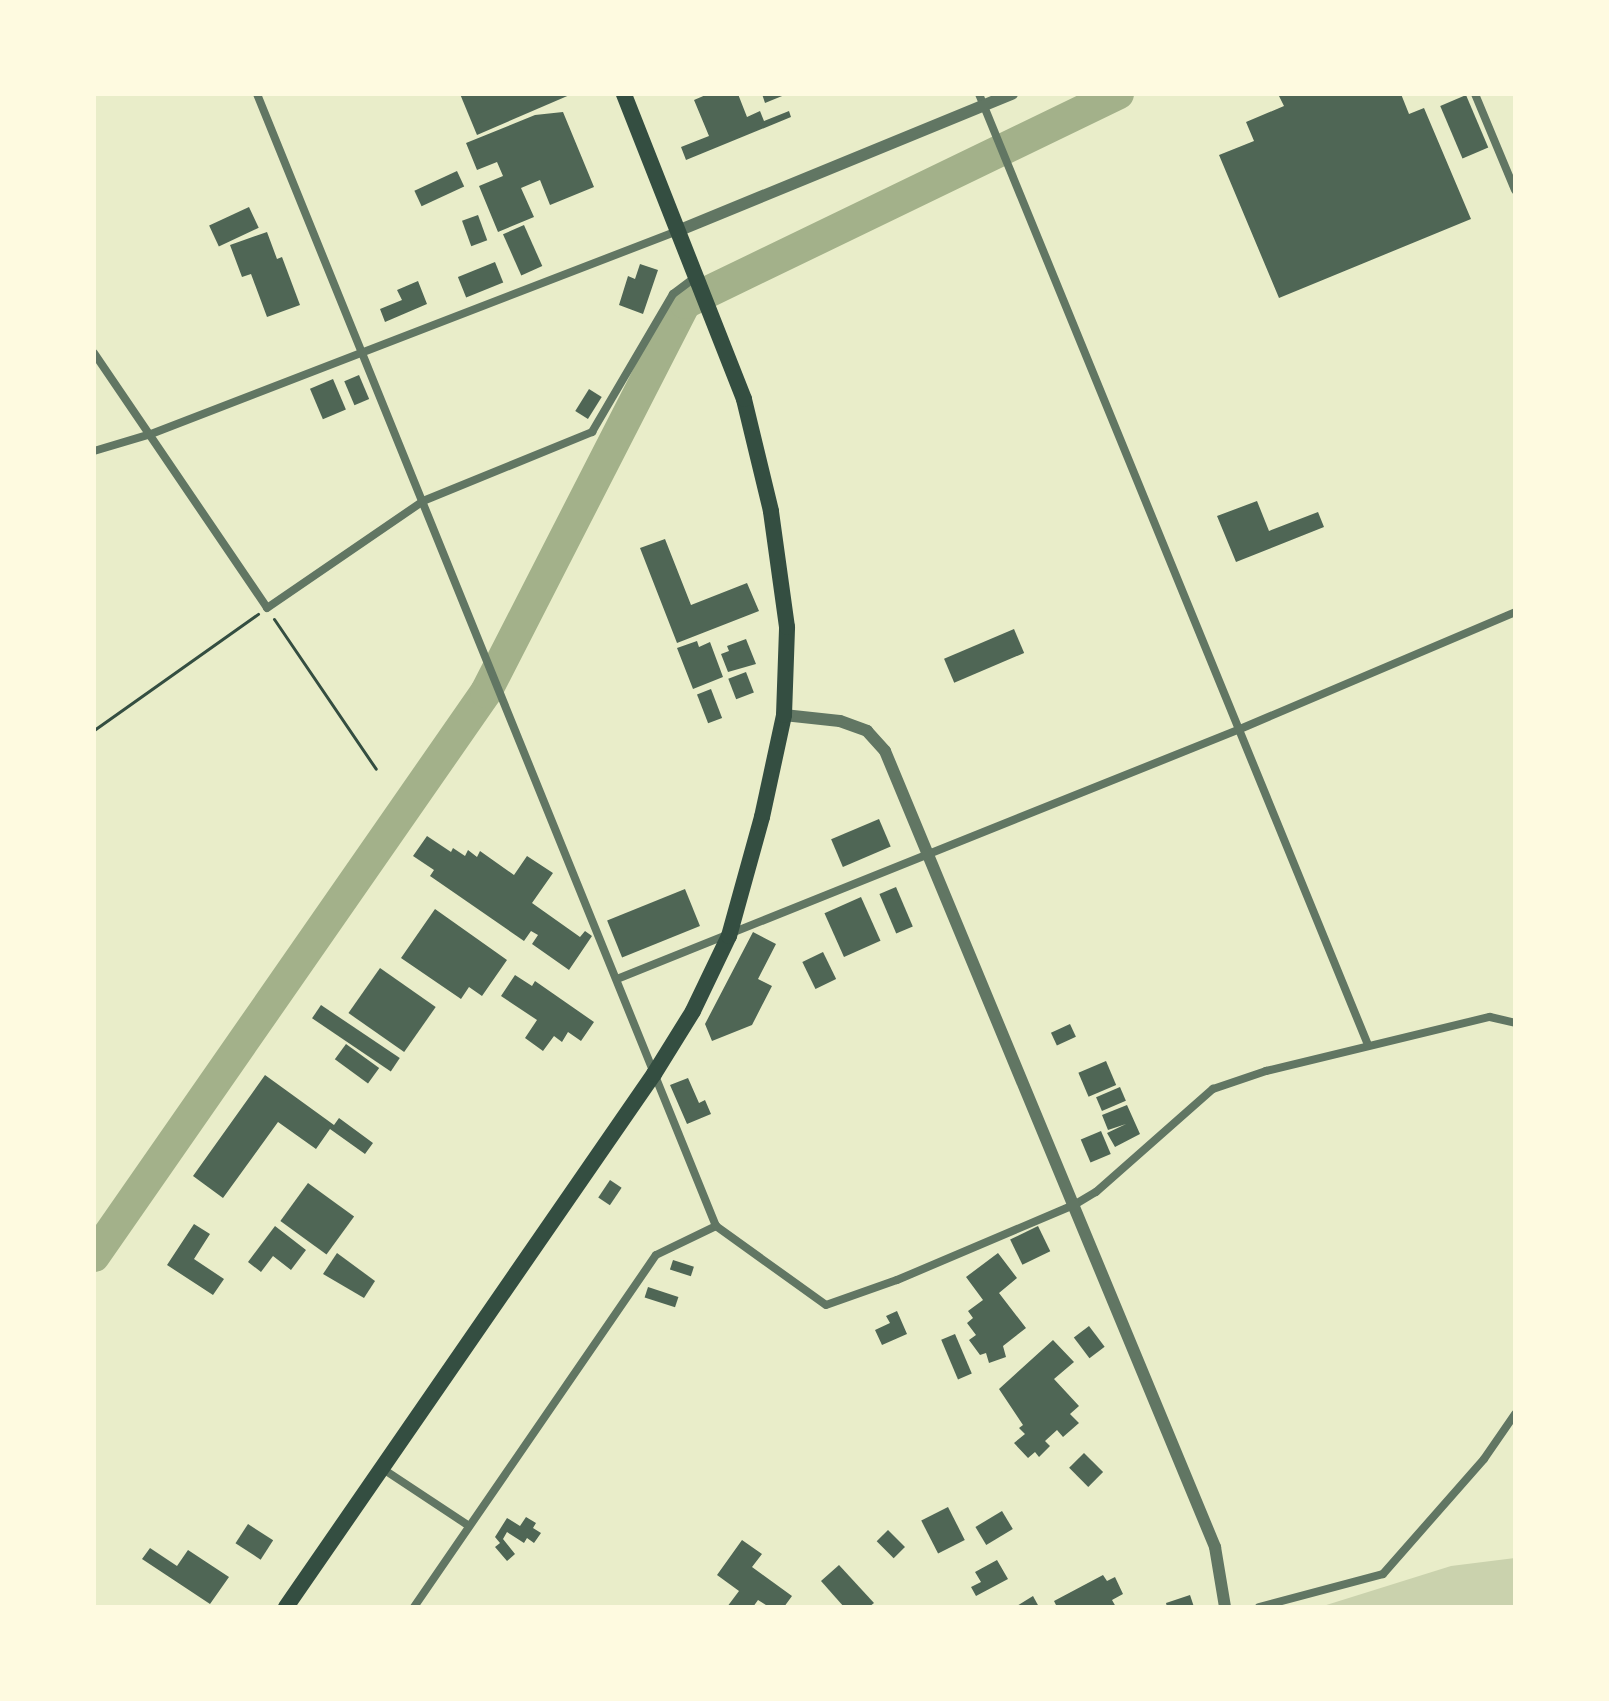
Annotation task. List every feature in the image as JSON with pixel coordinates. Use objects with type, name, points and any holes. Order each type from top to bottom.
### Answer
[{"type":"main road","points":[[286,1607],[654,1074],[693,1011],[729,936],[762,817],[784,715],[787,627],[771,511],[744,399],[699,278],[624,94]]},
{"type":"street","points":[[257,94],[716,1226],[826,1305],[897,1280],[1074,1205],[1096,1192],[1213,1089],[1266,1071],[1490,1017],[1515,1023]]},
{"type":"street","points":[[94,451],[151,434],[680,230],[981,100],[1012,94]]},
{"type":"street","points":[[1475,94],[1515,190]]},
{"type":"street","points":[[981,100],[996,130],[1368,1045]]},
{"type":"street","points":[[94,353],[267,608],[423,501],[592,432],[673,294],[699,278]]},
{"type":"street","points":[[617,979],[1240,729],[1515,612]]},
{"type":"street","points":[[784,715],[840,721],[867,731],[885,751],[1215,1547],[1225,1607]]},
{"type":"street","points":[[414,1607],[656,1255],[716,1226]]},
{"type":"street","points":[[1259,1607],[1383,1574],[1484,1459],[1515,1414]]},
{"type":"street","points":[[383,1469],[469,1526]]},
{"type":"path","points":[[94,730],[267,608],[376,769]]},
{"type":"green space","points":[[1515,1558],[1515,1607],[1320,1607],[1451,1566]]},
{"type":"building","points":[[460,94],[572,94],[477,135]]},
{"type":"building","points":[[708,94],[738,94],[747,117],[760,111],[764,121],[789,111],[791,117],[686,160],[681,147],[709,136],[694,100]]},
{"type":"building","points":[[762,94],[787,94],[765,103]]},
{"type":"building","points":[[1278,94],[1401,94],[1409,114],[1424,108],[1471,219],[1279,298],[1219,155],[1254,141],[1246,122],[1284,106]]},
{"type":"building","points":[[1466,95],[1488,147],[1462,158],[1440,106]]},
{"type":"building","points":[[563,112],[594,187],[550,205],[540,180],[521,188],[534,217],[498,232],[479,186],[503,176],[497,162],[477,170],[466,143],[535,115]]},
{"type":"building","points":[[457,171],[464,186],[422,206],[414,191]]},
{"type":"building","points":[[249,207],[259,228],[219,246],[209,226]]},
{"type":"building","points":[[478,215],[487,240],[471,246],[462,221]]},
{"type":"building","points":[[524,225],[542,266],[521,275],[503,234]]},
{"type":"building","points":[[267,232],[277,259],[282,257],[300,305],[267,317],[251,274],[242,277],[230,245]]},
{"type":"building","points":[[495,262],[503,282],[466,297],[458,277]]},
{"type":"building","points":[[640,264],[658,270],[643,314],[619,305],[628,276],[635,279]]},
{"type":"building","points":[[418,281],[427,304],[385,322],[380,309],[402,300],[397,290]]},
{"type":"building","points":[[359,375],[369,399],[354,405],[344,381]]},
{"type":"building","points":[[333,379],[346,409],[323,419],[310,389]]},
{"type":"building","points":[[589,389],[602,397],[588,419],[575,411]]},
{"type":"building","points":[[1257,501],[1269,531],[1318,512],[1324,527],[1236,562],[1217,516]]},
{"type":"building","points":[[665,539],[691,605],[747,583],[759,611],[677,643],[640,548]]},
{"type":"building","points":[[1014,629],[1024,653],[954,683],[944,659]]},
{"type":"building","points":[[746,639],[756,664],[728,672],[721,654],[729,651],[727,646]]},
{"type":"building","points":[[697,641],[699,647],[710,642],[723,677],[693,689],[677,648]]},
{"type":"building","points":[[746,672],[754,693],[736,699],[728,679]]},
{"type":"building","points":[[711,689],[722,718],[708,723],[697,694]]},
{"type":"building","points":[[879,819],[891,847],[843,867],[831,839]]},
{"type":"building","points":[[427,836],[451,852],[453,848],[465,856],[468,850],[477,857],[480,851],[514,875],[527,856],[553,873],[532,903],[580,937],[585,931],[592,936],[569,970],[532,944],[538,935],[531,931],[524,941],[430,876],[434,870],[413,856]]},
{"type":"building","points":[[896,887],[913,927],[896,934],[879,894]]},
{"type":"building","points":[[685,889],[700,926],[622,958],[607,920]]},
{"type":"building","points":[[861,897],[881,941],[844,957],[824,913]]},
{"type":"building","points":[[435,909],[507,960],[482,996],[469,987],[461,999],[401,958]]},
{"type":"building","points":[[753,932],[776,944],[758,979],[772,986],[752,1025],[712,1041],[705,1024]]},
{"type":"building","points":[[823,952],[836,979],[815,989],[802,962]]},
{"type":"building","points":[[380,968],[436,1007],[404,1052],[348,1013]]},
{"type":"building","points":[[515,975],[532,986],[535,981],[594,1022],[581,1041],[568,1032],[562,1042],[554,1036],[543,1051],[525,1038],[537,1020],[501,996]]},
{"type":"building","points":[[321,1005],[400,1058],[391,1071],[312,1018]]},
{"type":"building","points":[[1070,1024],[1076,1037],[1057,1046],[1051,1033]]},
{"type":"building","points":[[346,1044],[379,1068],[368,1083],[335,1059]]},
{"type":"building","points":[[1106,1061],[1116,1085],[1089,1097],[1078,1073]]},
{"type":"building","points":[[265,1075],[334,1125],[339,1118],[373,1143],[365,1154],[330,1129],[316,1149],[278,1122],[223,1198],[193,1176]]},
{"type":"building","points":[[688,1078],[699,1103],[705,1100],[711,1114],[687,1124],[670,1085]]},
{"type":"building","points":[[1120,1087],[1126,1101],[1102,1111],[1096,1097]]},
{"type":"building","points":[[1127,1105],[1140,1134],[1115,1147],[1107,1133],[1126,1124],[1108,1130],[1102,1115]]},
{"type":"building","points":[[1101,1131],[1111,1154],[1091,1163],[1081,1140]]},
{"type":"building","points":[[610,1180],[622,1188],[610,1205],[598,1197]]},
{"type":"building","points":[[308,1183],[354,1217],[326,1255],[280,1221]]},
{"type":"building","points":[[194,1224],[210,1234],[194,1259],[224,1279],[213,1295],[167,1265]]},
{"type":"building","points":[[275,1226],[306,1250],[291,1270],[273,1256],[261,1272],[248,1262]]},
{"type":"building","points":[[1038,1226],[1050,1251],[1022,1265],[1010,1240]]},
{"type":"building","points":[[337,1253],[375,1281],[364,1298],[323,1274]]},
{"type":"building","points":[[998,1253],[1017,1278],[999,1293],[1026,1328],[1003,1346],[1006,1357],[989,1363],[986,1353],[980,1355],[969,1340],[976,1335],[967,1323],[973,1318],[968,1311],[983,1300],[966,1277]]},
{"type":"building","points":[[673,1260],[694,1267],[691,1276],[670,1270]]},
{"type":"building","points":[[648,1287],[678,1297],[675,1307],[645,1297]]},
{"type":"building","points":[[897,1311],[907,1334],[882,1345],[875,1330],[890,1323],[886,1316]]},
{"type":"building","points":[[1089,1326],[1105,1347],[1089,1358],[1074,1337]]},
{"type":"building","points":[[955,1334],[972,1374],[958,1379],[941,1340]]},
{"type":"building","points":[[1053,1340],[1074,1362],[1054,1379],[1079,1406],[1070,1414],[1079,1423],[1063,1437],[1057,1430],[1045,1441],[1050,1446],[1039,1457],[1035,1452],[1028,1458],[1014,1443],[1025,1434],[1019,1428],[1023,1425],[999,1389]]},
{"type":"building","points":[[1084,1453],[1103,1472],[1088,1487],[1069,1468]]},
{"type":"building","points":[[948,1507],[965,1540],[938,1554],[921,1521]]},
{"type":"building","points":[[1002,1511],[1013,1529],[986,1545],[975,1527]]},
{"type":"building","points":[[526,1517],[536,1523],[533,1528],[541,1533],[534,1543],[527,1538],[524,1543],[507,1532],[503,1539],[515,1554],[507,1561],[495,1547],[500,1543],[495,1537],[507,1518],[520,1526]]},
{"type":"building","points":[[248,1524],[273,1540],[261,1560],[235,1543]]},
{"type":"building","points":[[888,1530],[905,1547],[894,1558],[877,1541]]},
{"type":"building","points":[[742,1540],[762,1554],[752,1567],[792,1596],[784,1607],[769,1607],[758,1600],[753,1607],[727,1607],[739,1591],[717,1575]]},
{"type":"building","points":[[150,1548],[177,1566],[188,1550],[229,1577],[210,1604],[142,1559]]},
{"type":"building","points":[[997,1560],[1008,1579],[976,1596],[971,1587],[981,1582],[975,1572]]},
{"type":"building","points":[[839,1565],[874,1603],[869,1607],[844,1607],[821,1581]]},
{"type":"building","points":[[1103,1575],[1107,1581],[1115,1577],[1123,1594],[1112,1600],[1116,1607],[1057,1607],[1054,1601]]},
{"type":"building","points":[[1190,1595],[1194,1607],[1167,1607],[1166,1603]]},
{"type":"building","points":[[1033,1596],[1039,1607],[1015,1607]]},
{"type":"waterway","points":[[94,1256],[486,692],[685,303],[1118,94]]}]
